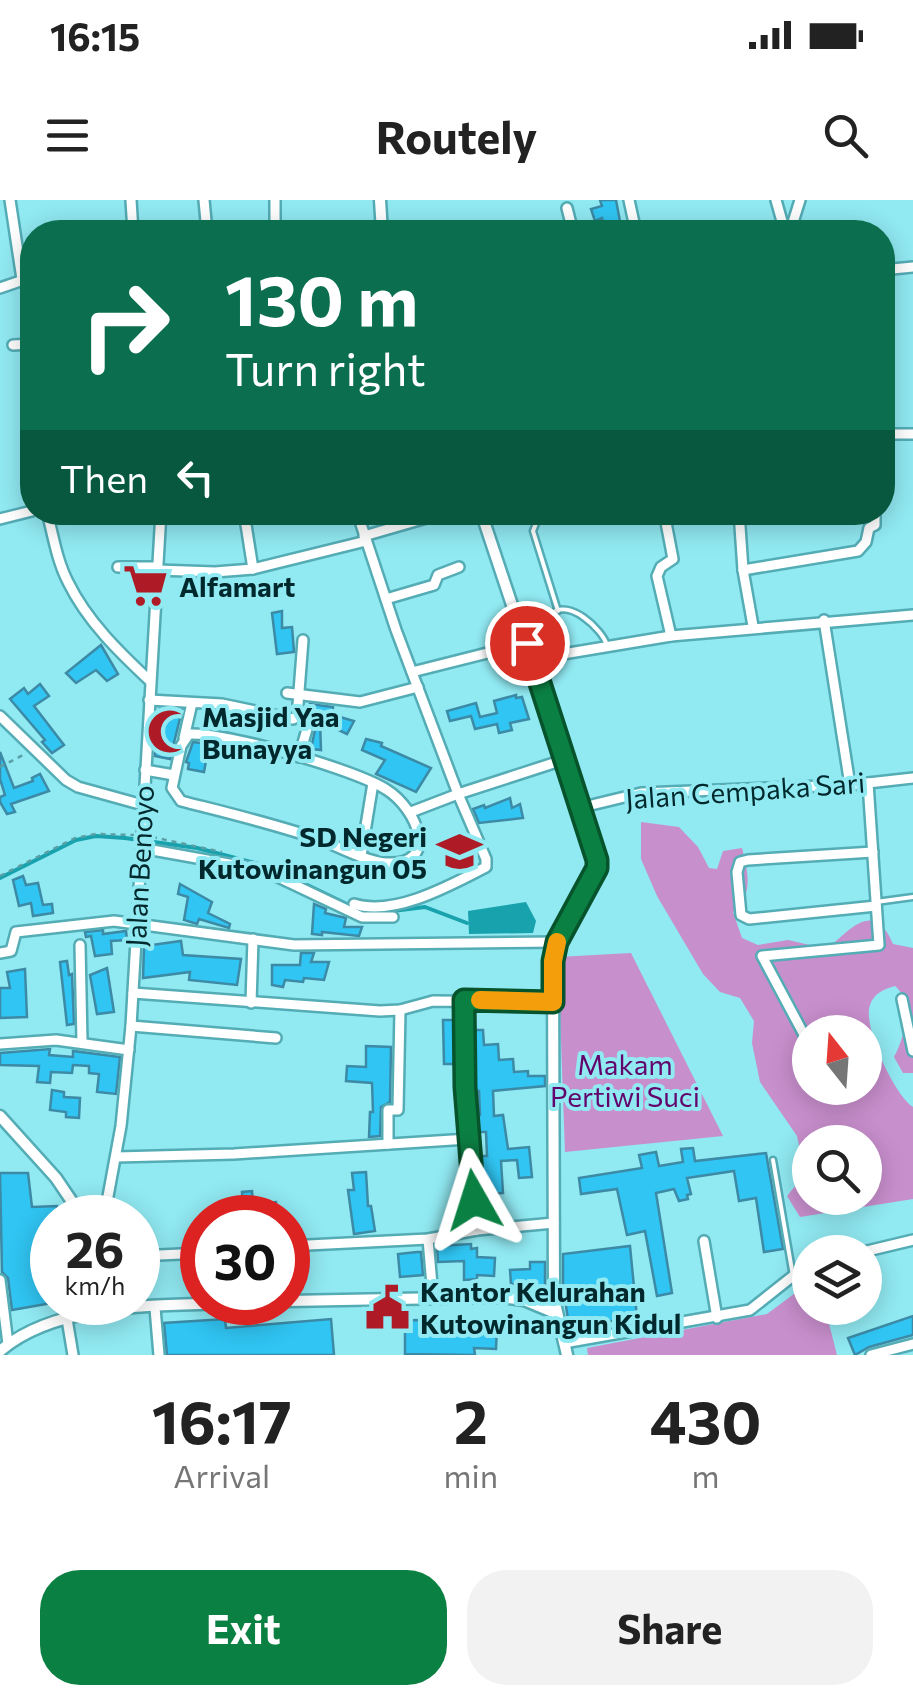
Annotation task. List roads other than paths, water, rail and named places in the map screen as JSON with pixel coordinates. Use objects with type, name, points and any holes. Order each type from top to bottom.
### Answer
[{"type":"street","points":[[10,200],[20,246]]},
{"type":"street","points":[[567,208],[570,220]]},
{"type":"street","points":[[13,346],[20,345]]},
{"type":"street","points":[[50,525],[61,564],[81,605],[150,682]]},
{"type":"street","name":"Jalan Benoyo","points":[[109,1195],[131,1026],[160,525]]},
{"type":"street","points":[[246,525],[253,568]]},
{"type":"street","points":[[141,843],[263,870],[358,915],[430,895],[487,866],[412,672],[361,525]]},
{"type":"street","points":[[118,567],[215,572],[253,568],[406,525]]},
{"type":"street","points":[[486,525],[534,659],[597,860],[597,868],[557,942],[553,961],[556,1313],[565,1349],[750,1310],[792,1277]]},
{"type":"street","points":[[666,525],[673,559],[661,567],[657,576],[671,636]]},
{"type":"street","points":[[740,525],[753,626]]},
{"type":"street","points":[[743,570],[860,550],[869,528],[875,525]]},
{"type":"street","points":[[386,599],[434,585],[438,574],[459,566]]},
{"type":"street","points":[[534,659],[753,626],[913,615]]},
{"type":"street","points":[[824,620],[850,785]]},
{"type":"street","points":[[149,700],[232,706],[292,719],[296,717],[300,695],[303,640]]},
{"type":"street","points":[[412,672],[527,643]]},
{"type":"street","points":[[287,693],[360,702],[418,687]]},
{"type":"street","points":[[184,738],[196,734],[299,757],[373,783],[402,801],[410,812],[420,840],[418,850],[409,858],[385,863],[264,822],[181,801],[172,792],[174,776],[192,703]]},
{"type":"street","points":[[0,716],[54,770],[78,787],[143,805]]},
{"type":"street","points":[[299,757],[309,722]]},
{"type":"street","points":[[410,812],[563,760]]},
{"type":"street","points":[[145,770],[174,776]]},
{"type":"street","name":"Jalan Cempaka Sari","points":[[579,808],[640,793],[850,785],[913,778]]},
{"type":"street","points":[[361,856],[373,783]]},
{"type":"street","points":[[793,1015],[762,956],[878,944],[868,783]]},
{"type":"street","points":[[873,852],[748,860],[740,862],[737,872],[741,914],[748,919],[876,904]]},
{"type":"street","points":[[354,904],[393,917]]},
{"type":"street","points":[[0,953],[11,951],[16,932],[96,922],[136,922],[322,946],[557,942]]},
{"type":"street","points":[[251,1003],[253,939]]},
{"type":"street","points":[[80,945],[82,1042]]},
{"type":"street","points":[[133,993],[400,1010],[432,1001],[553,1002]]},
{"type":"street","points":[[902,999],[913,1051]]},
{"type":"street","points":[[464,1000],[468,1139],[477,1230]]},
{"type":"street","points":[[388,1144],[388,1110],[398,1110],[400,1010]]},
{"type":"street","points":[[131,1026],[276,1038]]},
{"type":"street","points":[[0,1044],[82,1042],[129,1050]]},
{"type":"street","points":[[0,1116],[67,1195]]},
{"type":"street","points":[[116,1157],[234,1154],[468,1139]]},
{"type":"street","points":[[310,1245],[428,1240],[477,1230],[554,1223]]},
{"type":"street","points":[[428,1240],[433,1297]]},
{"type":"street","points":[[882,1247],[913,1240]]},
{"type":"street","points":[[704,1241],[717,1318]]},
{"type":"street","points":[[0,1280],[4,1348],[54,1325]]},
{"type":"street","points":[[310,1300],[513,1298],[556,1313]]},
{"type":"street","points":[[68,1325],[73,1355]]},
{"type":"street","points":[[157,1325],[160,1355]]},
{"type":"street","points":[[871,1355],[912,1348]]},
{"type":"lane","points":[[535,525],[533,530],[558,611]]},
{"type":"lane","points":[[534,659],[540,633],[550,614],[558,611],[573,613],[593,624],[608,646]]},
{"type":"lane","points":[[876,904],[913,897]]},
{"type":"lane","points":[[773,1160],[792,1270]]},
{"type":"water","points":[[526,902],[536,921],[533,933],[469,934],[468,911]]},
{"type":"waterway","points":[[0,878],[76,840],[96,836],[125,838],[197,848],[270,867],[357,909],[376,913],[425,907],[467,923]]},
{"type":"place","name":"Alfamart","points":[[146,586]]},
{"type":"place","name":"Masjid Yaa Bunayya","points":[[169,732]]},
{"type":"place","name":"SD Negeri Kutowinangun 05","points":[[460,852]]},
{"type":"place","name":"Kantor Kelurahan Kutowinangun Kidul","points":[[387,1307]]},
{"type":"park label","name":"Makam Pertiwi Suci","points":[[625,1080]]}]
